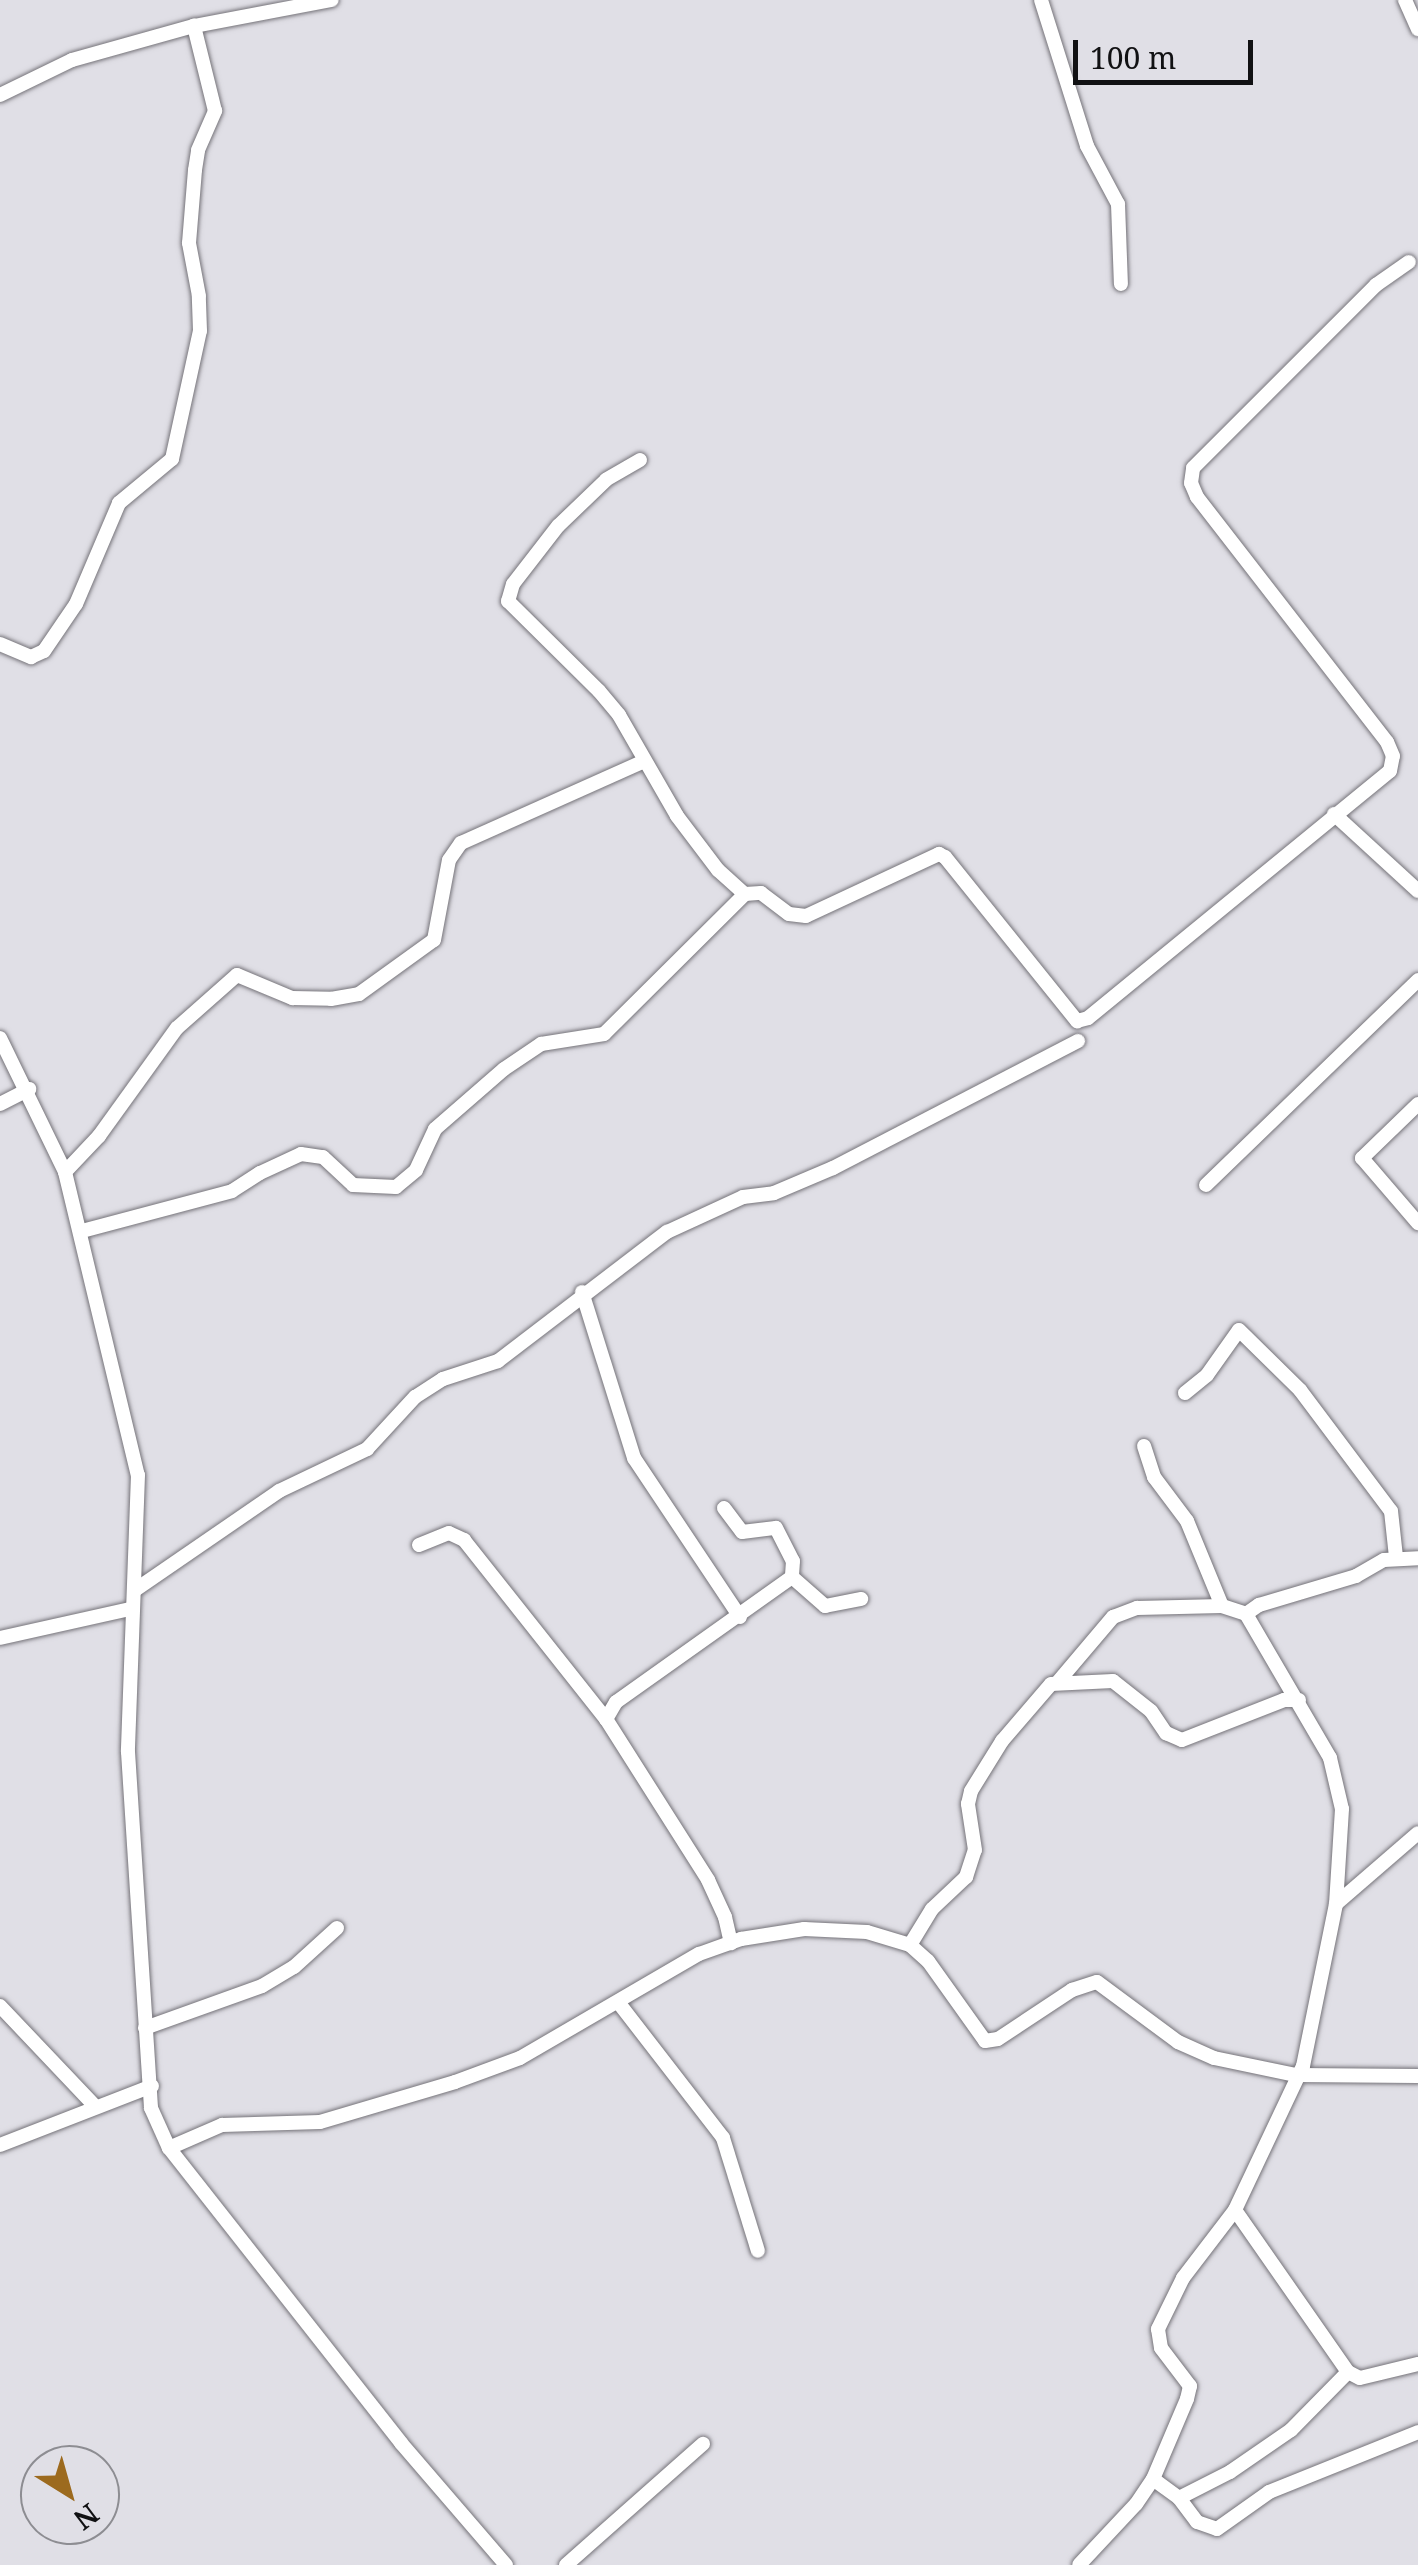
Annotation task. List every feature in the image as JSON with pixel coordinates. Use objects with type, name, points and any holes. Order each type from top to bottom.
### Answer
[{"type":"street","points":[[0,95],[72,60],[194,26],[332,0]]},
{"type":"street","points":[[1041,0],[1087,146],[1118,204],[1121,284]]},
{"type":"street","points":[[1404,0],[1418,29]]},
{"type":"street","points":[[0,644],[31,657],[44,651],[76,604],[119,502],[172,458],[179,436],[200,331],[200,296],[189,243],[195,170],[198,150],[215,111],[194,26]]},
{"type":"street","points":[[82,1231],[232,1192],[260,1172],[301,1154],[322,1157],[353,1185],[396,1187],[416,1170],[435,1130],[504,1068],[540,1044],[604,1034],[745,894],[761,893],[789,914],[806,916],[939,854],[946,856],[1082,1022],[1390,771],[1392,756],[1387,742],[1197,497],[1193,468],[1376,285],[1408,262]]},
{"type":"street","points":[[640,460],[606,480],[558,526],[513,584],[508,600],[600,691],[702,851],[745,894]]},
{"type":"street","points":[[66,1172],[98,1136],[177,1028],[237,974],[292,998],[332,999],[358,994],[434,940],[448,860],[461,844],[644,761]]},
{"type":"street","points":[[1334,814],[1418,891]]},
{"type":"street","points":[[1206,1185],[1418,980]]},
{"type":"street","points":[[0,1038],[66,1172],[138,1475],[135,1590],[130,1609],[128,1752],[151,2108],[169,2148],[401,2443],[506,2565]]},
{"type":"street","points":[[135,1590],[279,1491],[367,1449],[414,1397],[444,1379],[498,1361],[582,1292],[666,1232],[743,1197],[774,1193],[833,1168],[1078,1041]]},
{"type":"street","points":[[0,1104],[28,1089]]},
{"type":"street","points":[[1418,1104],[1362,1158],[1418,1224]]},
{"type":"street","points":[[582,1292],[634,1458],[740,1617]]},
{"type":"street","points":[[1185,1393],[1207,1375],[1238,1330],[1300,1390],[1391,1511],[1396,1557]]},
{"type":"street","points":[[1144,1446],[1154,1478],[1187,1521],[1222,1606]]},
{"type":"street","points":[[606,1719],[616,1702],[792,1577],[793,1560],[776,1528],[742,1532],[724,1508]]},
{"type":"street","points":[[419,1545],[449,1533],[464,1540],[606,1719],[708,1880],[726,1917],[731,1943]]},
{"type":"street","points":[[1246,1614],[1259,1605],[1356,1576],[1396,1557],[1418,1558]]},
{"type":"street","points":[[792,1577],[824,1606],[861,1598]]},
{"type":"street","points":[[1057,1684],[1113,1617],[1137,1608],[1222,1606],[1246,1614],[1330,1758],[1342,1809],[1336,1904],[1308,2050],[1235,2210],[1183,2278],[1158,2329],[1160,2348],[1190,2386],[1153,2479],[1136,2504],[1079,2565]]},
{"type":"street","points":[[0,1638],[130,1609]]},
{"type":"street","points":[[910,1945],[932,1909],[966,1877],[974,1850],[968,1804],[982,1772],[1046,1687],[1113,1681],[1151,1711],[1166,1733],[1182,1740],[1284,1700],[1299,1700]]},
{"type":"street","points":[[1336,1904],[1418,1834]]},
{"type":"street","points":[[169,2148],[222,2125],[320,2122],[455,2082],[520,2058],[699,1954],[775,1931],[832,1927],[890,1936],[910,1945],[928,1961],[985,2042],[998,2038],[1072,1990],[1097,1982],[1193,2050],[1296,2075],[1418,2076]]},
{"type":"street","points":[[145,2028],[262,1986],[294,1966],[337,1928]]},
{"type":"street","points":[[618,2002],[722,2138],[758,2251]]},
{"type":"street","points":[[0,2006],[96,2107]]},
{"type":"street","points":[[0,2145],[152,2086]]},
{"type":"street","points":[[1235,2210],[1348,2372],[1360,2378],[1418,2364]]},
{"type":"street","points":[[1178,2498],[1274,2445],[1348,2372]]},
{"type":"street","points":[[1153,2479],[1178,2498],[1197,2522],[1217,2529],[1269,2492],[1418,2432]]},
{"type":"street","points":[[566,2565],[703,2444]]}]
